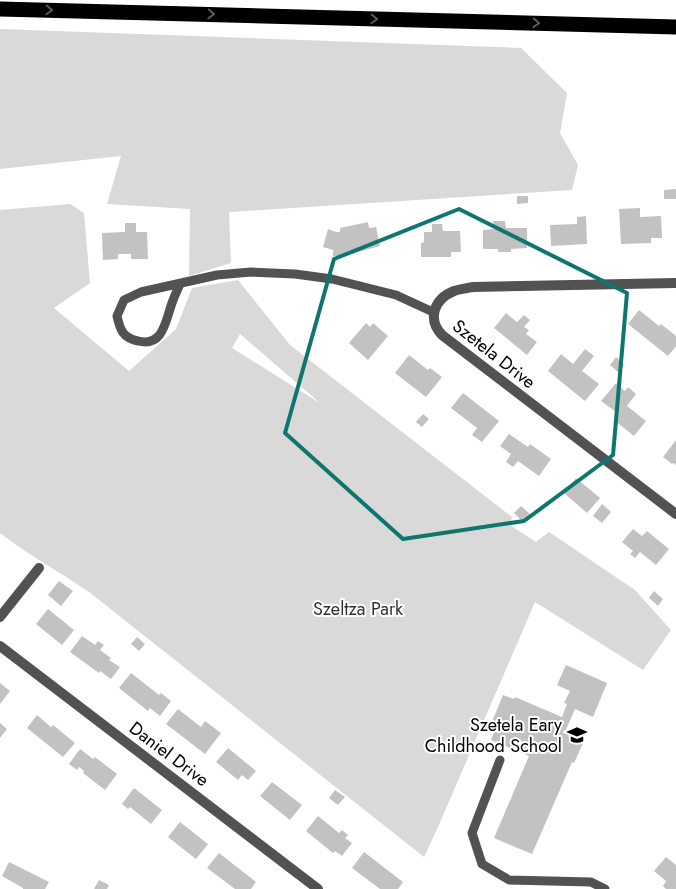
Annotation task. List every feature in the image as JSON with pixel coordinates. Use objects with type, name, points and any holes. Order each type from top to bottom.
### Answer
[{"type":"highway","points":[[0,8],[676,27]]},
{"type":"street","name":"Szetela Drive","points":[[676,283],[473,287],[448,294],[436,304],[434,312],[436,326],[442,335],[676,514]]},
{"type":"street","points":[[0,617],[39,568]]},
{"type":"street","name":"Daniel Drive","points":[[0,646],[318,889]]},
{"type":"lane","points":[[180,284],[171,305],[167,323],[158,338],[146,343],[133,340],[121,332],[117,316],[124,300],[141,292],[217,274],[251,272],[295,274],[332,279],[396,295],[434,312]]},
{"type":"lane","points":[[500,760],[472,833],[482,864],[509,880],[591,882],[605,889]]},
{"type":"highlighted area","points":[[459,209],[627,293],[613,455],[524,521],[403,539],[285,433],[334,259]]},
{"type":"green space","points":[[0,29],[521,48],[567,93],[560,133],[578,165],[572,190],[229,212],[231,263],[189,276],[190,209],[107,204],[121,156],[0,169]]},
{"type":"green space","name":"Szeltza Park","points":[[70,204],[84,213],[90,283],[54,308],[129,371],[176,329],[192,288],[238,280],[290,345],[512,517],[510,525],[536,542],[549,532],[635,590],[671,630],[643,670],[535,602],[424,857],[89,592],[0,533],[0,210]],"holes":[[[240,334],[320,403],[232,348]]]},
{"type":"building","points":[[676,189],[676,199],[664,199],[664,190]]},
{"type":"building","points":[[517,196],[528,196],[528,203],[517,204]]},
{"type":"building","points":[[640,208],[640,217],[661,216],[662,238],[651,238],[651,243],[621,244],[619,209]]},
{"type":"building","points":[[586,216],[587,244],[551,246],[550,225],[577,224],[577,217]]},
{"type":"building","points":[[493,221],[505,221],[506,228],[527,228],[527,248],[511,249],[511,252],[498,252],[498,249],[483,249],[483,230],[494,229]]},
{"type":"building","points":[[368,222],[369,228],[376,227],[380,246],[344,256],[333,256],[333,250],[323,247],[328,229],[340,232],[340,228]]},
{"type":"building","points":[[125,223],[136,223],[136,232],[147,232],[148,259],[131,259],[131,254],[118,254],[118,259],[103,260],[102,233],[125,232]]},
{"type":"building","points":[[432,224],[442,224],[443,231],[460,231],[461,252],[451,252],[451,257],[421,257],[421,243],[424,242],[424,232],[432,232]]},
{"type":"building","points":[[639,310],[659,326],[661,324],[676,336],[676,346],[668,356],[628,324]]},
{"type":"building","points":[[506,313],[517,322],[524,315],[530,320],[524,327],[529,330],[526,334],[537,342],[527,355],[494,328]]},
{"type":"building","points":[[366,323],[370,327],[373,323],[388,336],[368,360],[349,343]]},
{"type":"building","points":[[585,349],[594,356],[582,371],[599,384],[585,401],[548,371],[561,354],[573,364]]},
{"type":"building","points":[[409,355],[428,370],[430,368],[442,377],[426,397],[395,373]]},
{"type":"building","points":[[616,357],[624,364],[618,372],[610,365]]},
{"type":"building","points":[[616,383],[625,391],[628,387],[636,394],[627,406],[646,421],[634,436],[614,420],[619,414],[601,401]]},
{"type":"building","points":[[463,393],[499,421],[482,442],[472,435],[477,428],[451,408]]},
{"type":"building","points":[[423,414],[429,419],[422,427],[416,422]]},
{"type":"building","points":[[509,434],[528,447],[530,444],[551,459],[539,476],[518,461],[513,467],[506,462],[511,454],[500,446]]},
{"type":"building","points":[[676,440],[676,465],[663,457]]},
{"type":"building","points":[[576,478],[600,498],[587,513],[564,493]]},
{"type":"building","points":[[602,504],[611,512],[602,523],[593,516]]},
{"type":"building","points":[[521,506],[530,514],[523,522],[514,513]]},
{"type":"building","points":[[633,529],[642,536],[647,531],[669,549],[656,565],[640,552],[635,558],[630,554],[633,551],[622,542]]},
{"type":"building","points":[[59,581],[73,591],[61,606],[48,595]]},
{"type":"building","points":[[654,591],[663,599],[658,606],[649,598]]},
{"type":"building","points":[[48,609],[74,630],[62,645],[36,624]]},
{"type":"building","points":[[82,636],[95,645],[98,641],[104,645],[100,650],[111,658],[109,660],[120,667],[111,679],[100,671],[99,673],[70,652]]},
{"type":"building","points":[[137,637],[145,644],[139,651],[131,644]]},
{"type":"building","points":[[566,665],[607,683],[593,717],[575,709],[565,732],[584,741],[574,763],[572,762],[532,854],[494,838],[529,756],[491,740],[496,727],[491,724],[503,695],[514,699],[515,697],[562,717],[567,704],[564,703],[570,691],[557,685]]},
{"type":"building","points":[[131,673],[159,695],[161,693],[171,701],[160,716],[150,708],[148,711],[119,688]]},
{"type":"building","points":[[0,683],[10,691],[0,704]]},
{"type":"building","points":[[178,709],[201,727],[205,721],[221,733],[205,754],[166,724]]},
{"type":"building","points":[[37,715],[75,743],[63,757],[27,728]]},
{"type":"building","points":[[0,723],[7,729],[0,738]]},
{"type":"building","points":[[228,748],[256,771],[248,780],[242,775],[238,780],[216,762]]},
{"type":"building","points":[[80,749],[93,759],[95,757],[117,774],[105,790],[83,773],[84,771],[79,767],[77,770],[69,764]]},
{"type":"building","points":[[272,782],[302,805],[290,820],[260,796]]},
{"type":"building","points":[[134,788],[162,810],[151,824],[130,807],[128,809],[122,804]]},
{"type":"building","points":[[335,790],[345,797],[338,805],[329,798]]},
{"type":"building","points":[[318,816],[339,833],[342,830],[348,835],[345,838],[352,843],[342,856],[335,851],[333,853],[306,831]]},
{"type":"building","points":[[180,822],[208,844],[196,859],[168,837]]},
{"type":"building","points":[[364,852],[403,882],[398,889],[380,889],[352,868]]},
{"type":"building","points":[[219,853],[256,882],[251,889],[235,889],[207,868]]},
{"type":"building","points":[[666,857],[676,865],[676,889],[666,889],[663,886],[666,881],[654,871]]},
{"type":"building","points":[[9,862],[49,882],[45,889],[23,889],[2,876]]},
{"type":"building","points":[[99,880],[109,885],[107,889],[94,889]]},
{"type":"place","name":"Szetela Eary Childhood School","points":[[577,735]]}]
